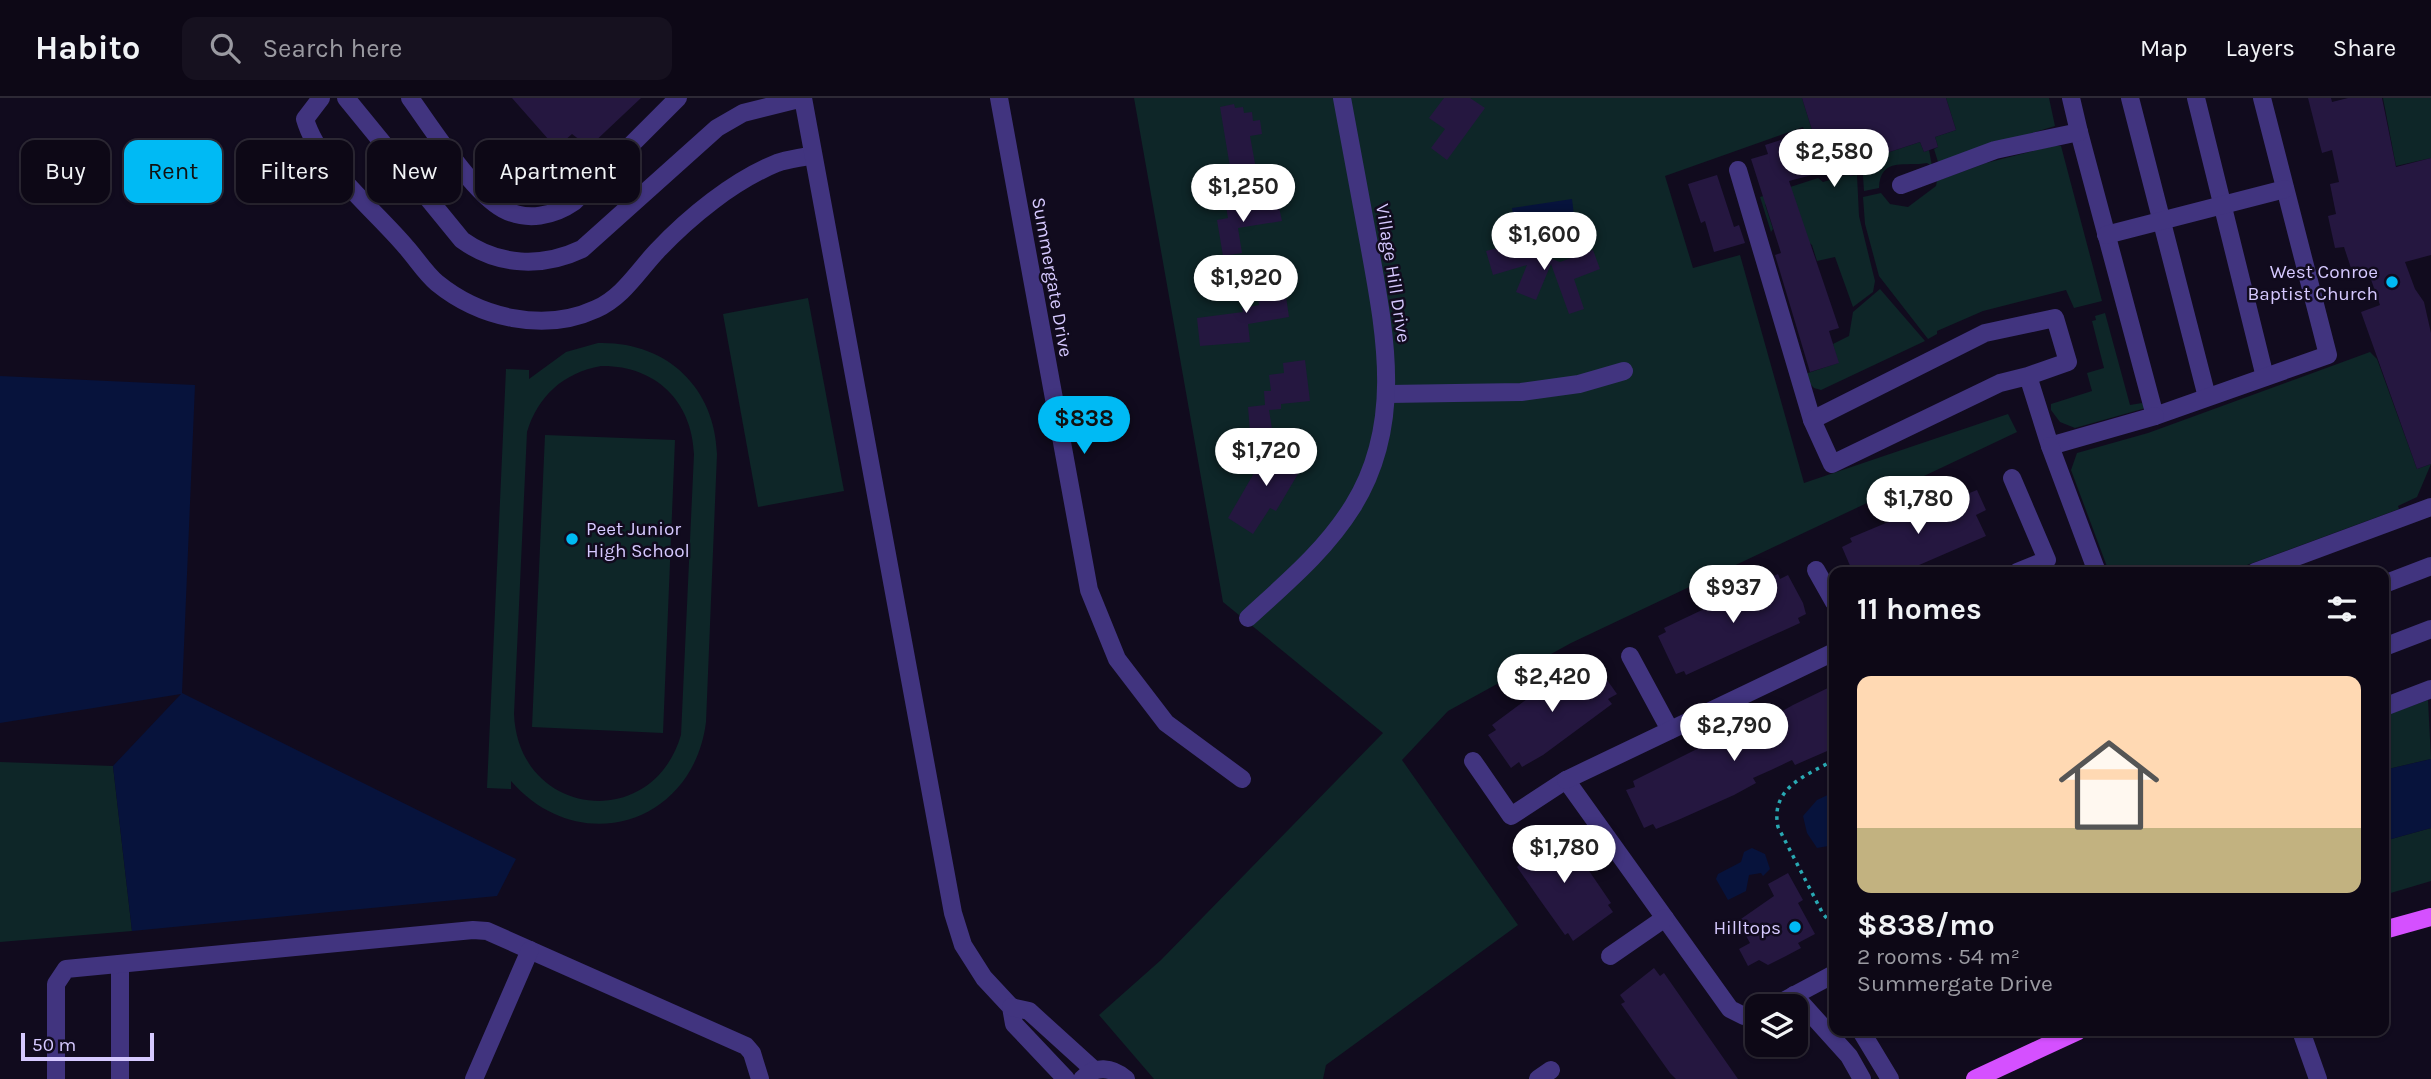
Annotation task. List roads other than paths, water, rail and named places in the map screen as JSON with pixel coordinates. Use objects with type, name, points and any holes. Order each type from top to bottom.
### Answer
[{"type":"main road","points":[[2389,929],[2431,917]]},
{"type":"main road","points":[[1975,1079],[2067,1036]]},
{"type":"street","points":[[321,98],[305,119],[310,136],[353,188],[435,282],[473,308],[513,319],[557,320],[597,309],[631,284],[657,251],[698,213],[746,180],[778,163],[813,156]]},
{"type":"street","points":[[346,98],[462,240],[480,253],[514,262],[537,262],[566,257],[582,250],[717,128],[743,113],[803,98],[954,913],[963,945],[984,978],[1011,1007],[1014,1024],[1066,1079]]},
{"type":"street","points":[[410,98],[482,192],[504,210],[532,216],[554,215],[574,202],[678,98]]},
{"type":"street","name":"Summergate Drive","points":[[999,98],[1089,590],[1116,659],[1167,723],[1242,779]]},
{"type":"street","name":"Village Hill Drive","points":[[1248,618],[1305,566],[1333,536],[1354,504],[1371,469],[1382,432],[1388,394],[1386,335],[1342,98]]},
{"type":"street","points":[[2071,98],[2155,416]]},
{"type":"street","points":[[2130,98],[2207,397]]},
{"type":"street","points":[[2196,98],[2265,377]]},
{"type":"street","points":[[2050,446],[2155,416],[2328,355],[2262,98]]},
{"type":"street","points":[[1901,185],[1995,150],[2079,132]]},
{"type":"street","points":[[1738,170],[1812,420],[1832,464],[2000,383],[2068,362],[2055,318],[1985,332],[1812,420]]},
{"type":"street","points":[[2106,235],[2286,189]]},
{"type":"street","points":[[1388,394],[1521,392],[1579,384],[1624,371]]},
{"type":"street","points":[[2028,376],[2050,446],[2095,567]]},
{"type":"street","points":[[2012,478],[2047,560],[2030,567]]},
{"type":"street","points":[[2269,567],[2431,507]]},
{"type":"street","points":[[2389,582],[2431,566]]},
{"type":"street","points":[[1816,570],[1829,593]]},
{"type":"street","points":[[2389,645],[2431,629]]},
{"type":"street","points":[[1473,761],[1511,816],[1566,780],[1829,654]]},
{"type":"street","points":[[1630,656],[1670,730]]},
{"type":"street","points":[[2389,705],[2431,689]]},
{"type":"street","points":[[1566,780],[1730,1009],[1745,1016]]},
{"type":"street","points":[[1610,956],[1665,918]]},
{"type":"street","points":[[56,1079],[56,984],[65,969],[473,930],[487,931],[746,1046],[752,1054],[760,1079]]},
{"type":"street","points":[[474,1079],[530,950]]},
{"type":"street","points":[[120,964],[120,1079]]},
{"type":"street","points":[[1797,994],[1829,981]]},
{"type":"street","points":[[1011,1007],[1029,1011],[1088,1075],[1116,1071],[1126,1079]]},
{"type":"street","points":[[1808,1011],[1829,1034]]},
{"type":"street","points":[[1831,1036],[1849,1056],[1862,1079]]},
{"type":"street","points":[[1864,1036],[1890,1079]]},
{"type":"street","points":[[2303,1036],[2318,1079]]},
{"type":"water","points":[[1572,199],[1575,224],[1516,233],[1512,208]]},
{"type":"water","points":[[0,376],[195,385],[182,693],[516,859],[497,896],[132,931],[113,766],[181,694],[0,723]]},
{"type":"water","points":[[2431,759],[2431,828],[2389,840],[2389,769]]},
{"type":"water","points":[[1829,794],[1829,846],[1817,848],[1807,833],[1803,816],[1817,800]]},
{"type":"water","points":[[1752,848],[1765,854],[1770,869],[1763,876],[1761,873],[1749,875],[1746,891],[1728,900],[1716,879],[1718,874],[1741,862],[1744,852]]},
{"type":"place","name":"West Conroe Baptist Church","points":[[2392,282]]},
{"type":"place","name":"Peet Junior High School","points":[[572,539]]},
{"type":"place","name":"Hilltops","points":[[1795,927]]}]
